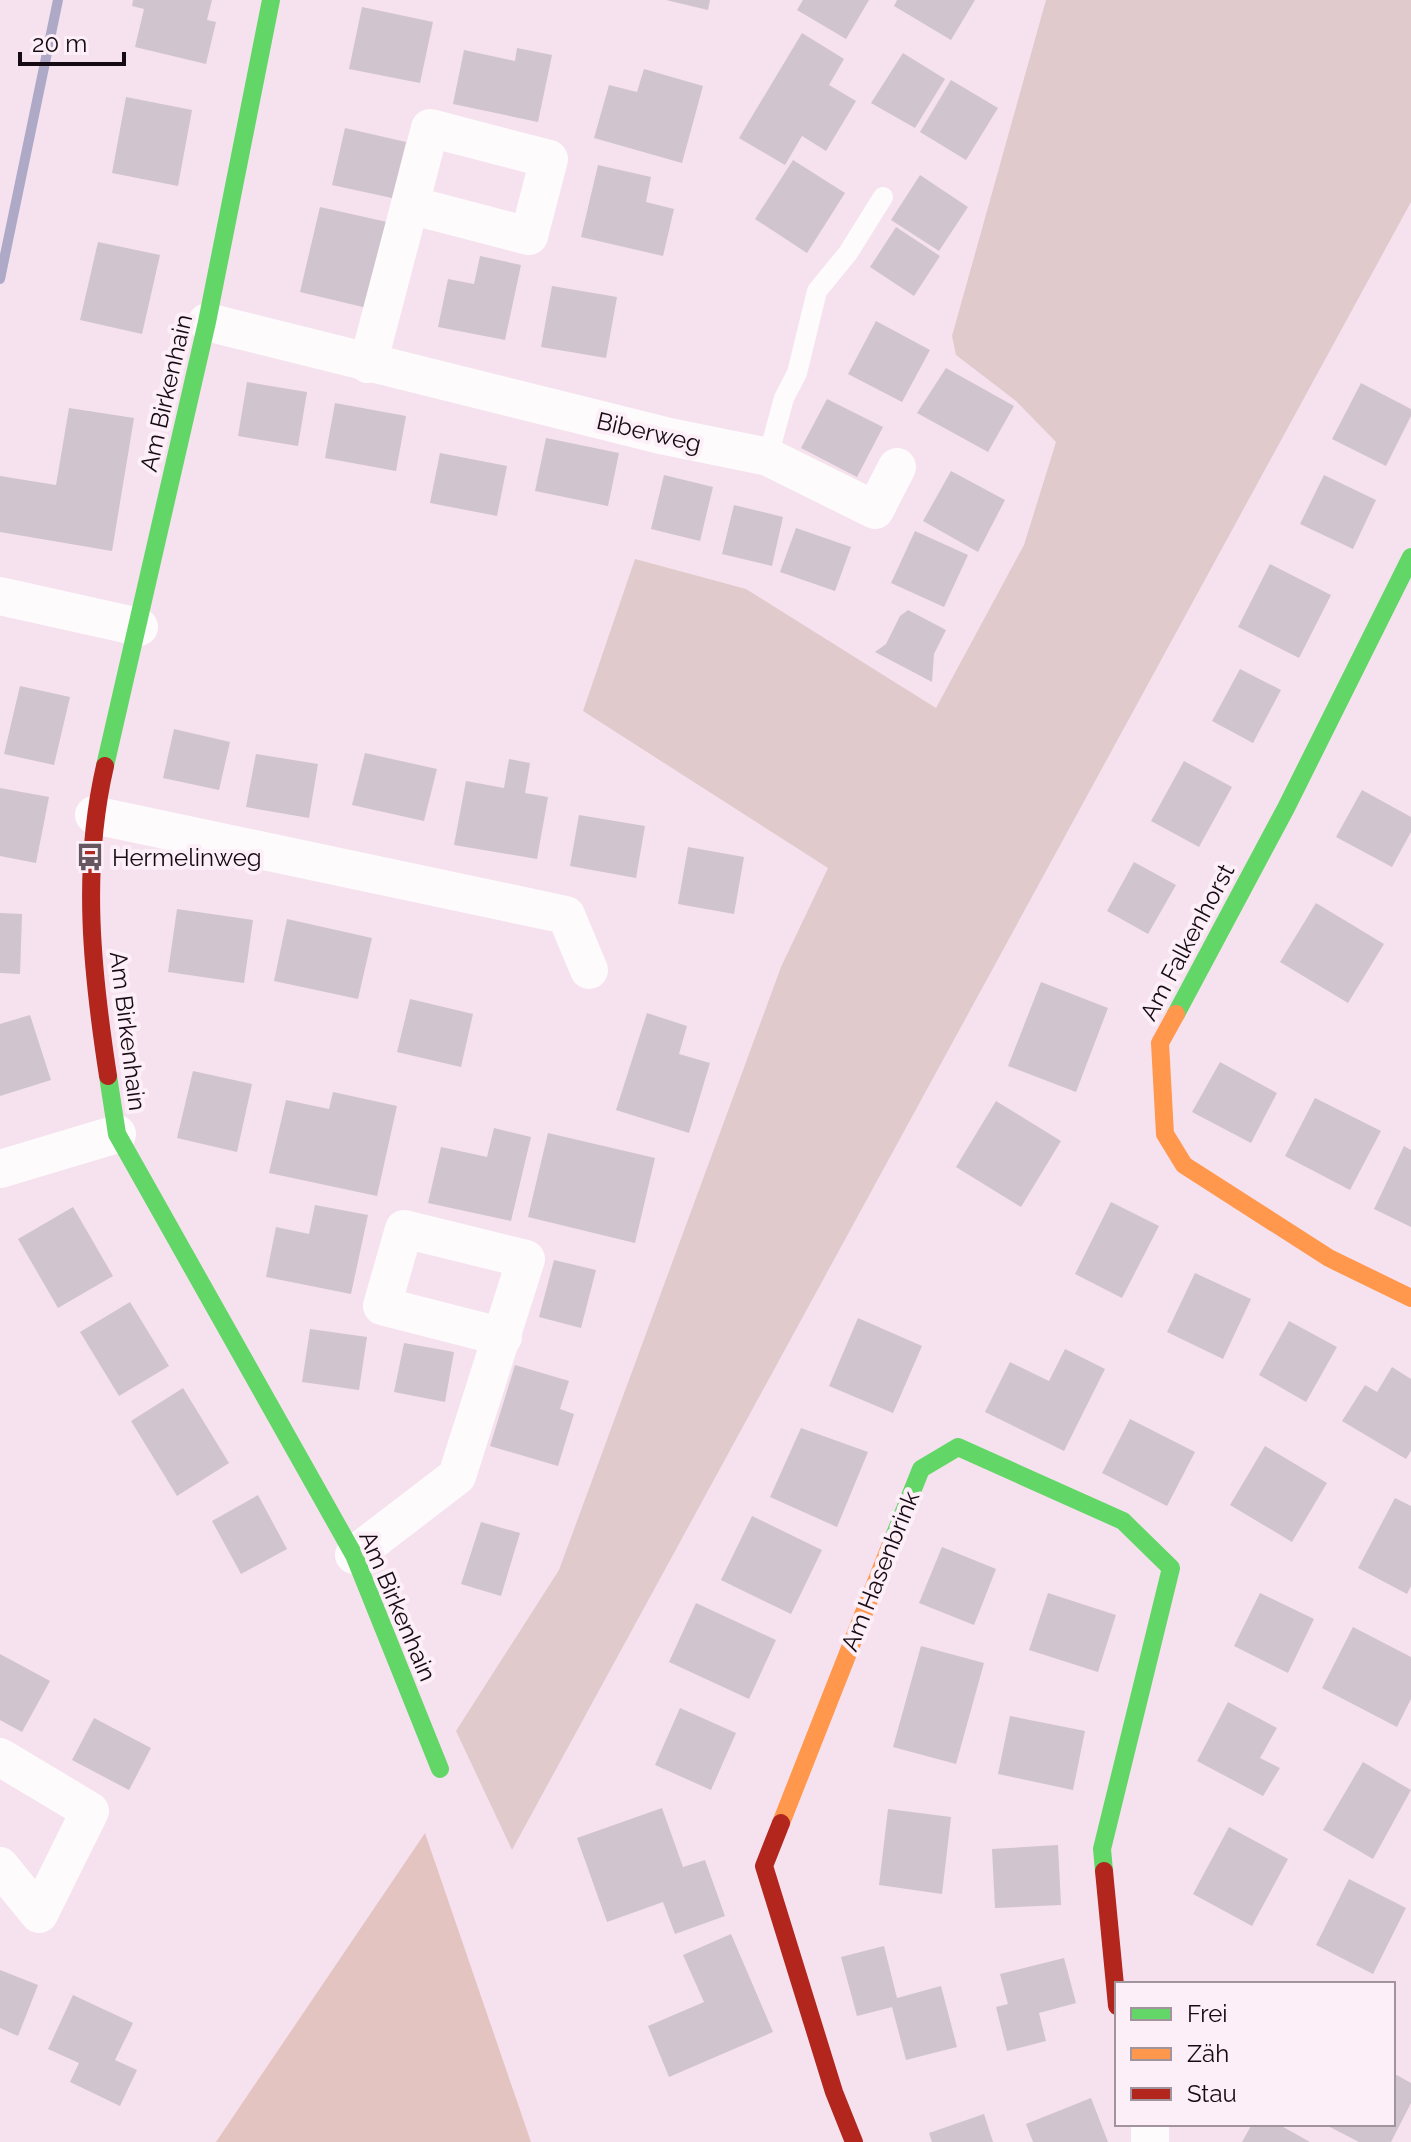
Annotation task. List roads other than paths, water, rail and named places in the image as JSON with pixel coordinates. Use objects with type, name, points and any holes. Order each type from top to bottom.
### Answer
[{"type":"street","name":"Am Birkenhain","points":[[271,0],[207,322],[94,815],[90,857],[93,977],[117,1134],[354,1555],[440,1769]]},
{"type":"street","points":[[368,364],[410,205]]},
{"type":"street","name":"Biberweg","points":[[207,322],[665,436],[768,457],[875,510],[897,467]]},
{"type":"street","name":"Am Falkenhorst","points":[[1411,557],[1286,808],[1160,1043],[1165,1134],[1184,1165],[1329,1258],[1411,1298]]},
{"type":"street","points":[[0,596],[139,627]]},
{"type":"street","points":[[94,815],[566,915],[589,970]]},
{"type":"street","points":[[0,1169],[117,1134]]},
{"type":"street","points":[[354,1555],[457,1476],[503,1337]]},
{"type":"street","name":"Am Hasenbrink","points":[[854,2142],[834,2092],[764,1866],[921,1469],[958,1447],[1123,1521],[1171,1568],[1102,1849],[1115,1985]]},
{"type":"street","points":[[0,1866],[39,1914],[90,1811],[2,1762]]},
{"type":"lane","points":[[768,457],[784,398],[797,373],[817,291],[848,253],[883,197]]},
{"type":"waterway","points":[[0,279],[58,0]]},
{"type":"place","name":"Hermelinweg","points":[[90,857]]}]
